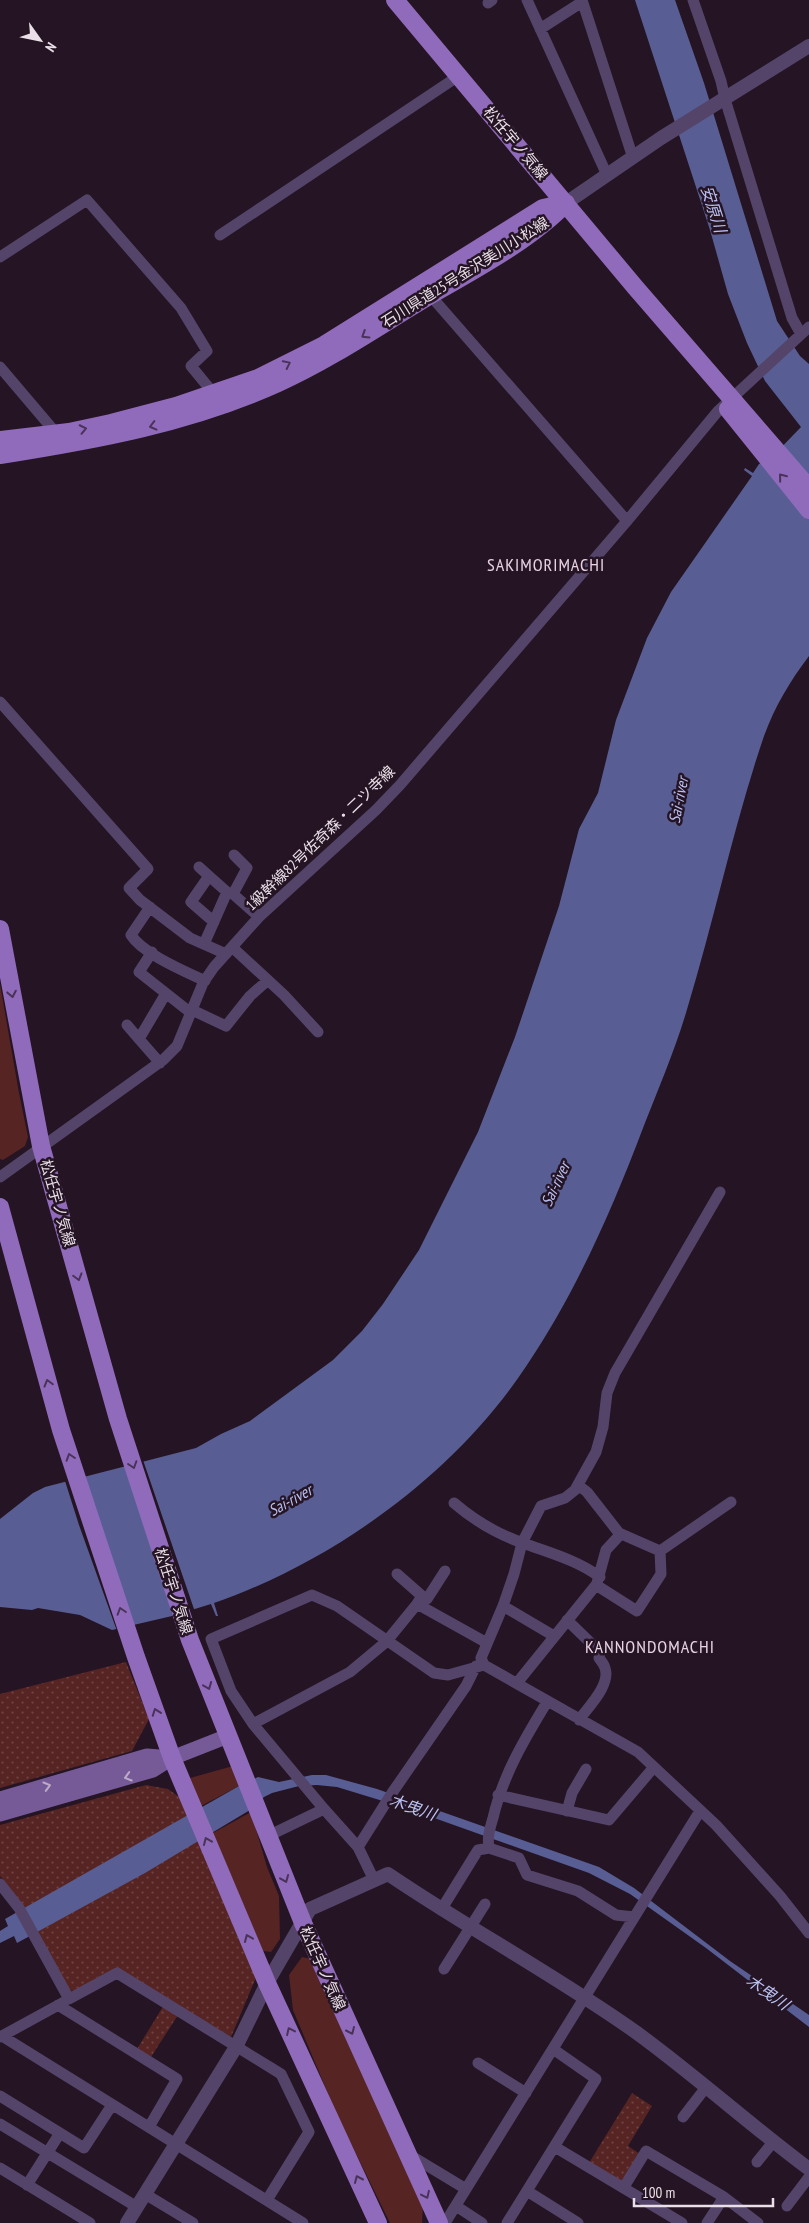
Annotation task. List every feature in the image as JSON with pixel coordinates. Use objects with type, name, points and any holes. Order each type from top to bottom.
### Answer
[{"type":"main road","name":"松任宇ノ気線","points":[[396,0],[566,203],[759,439],[809,510]]},
{"type":"main road","name":"石川県道25号金沢美川小松線","points":[[0,455],[69,444],[155,426],[214,408],[277,383],[315,364],[462,278],[551,219],[566,203]]},
{"type":"main road","name":"石川県道25号金沢美川小松線","points":[[0,440],[56,433],[111,423],[214,394],[258,378],[324,345],[543,208],[566,203]]},
{"type":"main road","name":"松任宇ノ気線","points":[[759,439],[809,488]]},
{"type":"main road","name":"松任宇ノ気線","points":[[0,929],[42,1146],[118,1419],[190,1640],[303,1923],[439,2223]]},
{"type":"main road","points":[[0,1207],[61,1430],[136,1657],[172,1758],[267,1983],[378,2223]]},
{"type":"main road","points":[[0,1814],[153,1770],[172,1758],[228,1736]]},
{"type":"main road","points":[[0,1799],[148,1756],[172,1758]]},
{"type":"street","points":[[527,0],[608,175]]},
{"type":"street","points":[[693,0],[721,81],[721,101],[792,318],[802,333]]},
{"type":"street","points":[[540,29],[582,1],[633,158]]},
{"type":"street","points":[[566,203],[661,138],[809,46]]},
{"type":"street","points":[[220,235],[460,75]]},
{"type":"street","points":[[0,257],[87,200],[181,308],[207,351],[191,366],[214,394]]},
{"type":"street","points":[[430,295],[627,521]]},
{"type":"street","name":"1級幹線82号佐奇森・二ツ寺線","points":[[0,1177],[160,1063],[177,1046],[205,981],[229,950],[258,917],[376,810],[400,785],[728,401],[802,333]]},
{"type":"street","points":[[0,367],[56,433]]},
{"type":"street","points":[[0,702],[148,869],[129,888],[140,900],[190,938],[204,944],[229,950],[284,995],[318,1032]]},
{"type":"street","points":[[204,944],[230,893],[247,868],[234,855]]},
{"type":"street","points":[[199,867],[258,917]]},
{"type":"street","points":[[209,876],[191,902],[214,922]]},
{"type":"street","points":[[150,907],[131,934],[134,940],[205,981]]},
{"type":"street","points":[[152,952],[138,972],[165,995],[191,1011],[226,1026],[250,996],[267,981]]},
{"type":"street","points":[[139,1039],[165,995]]},
{"type":"street","points":[[127,1025],[160,1063]]},
{"type":"street","points":[[358,1847],[392,1793],[480,1666],[481,1658],[514,1574],[522,1543],[541,1506],[565,1498],[578,1485],[596,1452],[603,1427],[607,1393],[615,1373],[720,1192]]},
{"type":"street","points":[[578,1485],[586,1492],[618,1533],[660,1551]]},
{"type":"street","points":[[660,1551],[731,1502]]},
{"type":"street","points":[[454,1503],[474,1520],[522,1543],[585,1565],[598,1581],[637,1611],[661,1574],[660,1551]]},
{"type":"street","points":[[517,1683],[598,1581],[606,1550],[618,1537],[618,1533]]},
{"type":"street","points":[[253,1724],[350,1672],[386,1642],[419,1600],[427,1599],[445,1571]]},
{"type":"street","points":[[397,1574],[419,1600],[487,1643]]},
{"type":"street","points":[[374,1880],[358,1847],[253,1724],[231,1691],[210,1639],[312,1596],[337,1606],[386,1642],[434,1673],[448,1675],[480,1666],[517,1683],[547,1702],[638,1752],[716,1825],[809,1933]]},
{"type":"street","points":[[503,1606],[554,1636]]},
{"type":"street","points":[[567,1620],[600,1652],[599,1658],[605,1667],[606,1676],[604,1684],[579,1720]]},
{"type":"street","points":[[441,1910],[478,1850],[489,1838],[498,1795],[516,1754],[547,1702]]},
{"type":"street","points":[[498,1795],[609,1820],[654,1767]]},
{"type":"street","points":[[567,1811],[572,1793],[586,1769]]},
{"type":"street","points":[[268,1836],[324,1809]]},
{"type":"street","points":[[445,2223],[700,1811]]},
{"type":"street","points":[[489,1838],[519,1858],[527,1875],[578,1892],[616,1915],[634,1917]]},
{"type":"street","points":[[127,2223],[236,2047],[267,1983],[310,1909],[388,1874],[441,1910],[584,1998],[635,2032],[707,2086],[773,2142],[809,2169]]},
{"type":"street","points":[[0,1884],[19,1908],[69,2000]]},
{"type":"street","points":[[444,1970],[485,1904]]},
{"type":"street","points":[[267,2200],[309,2132],[281,2074],[117,1973],[1,2037],[303,2223]]},
{"type":"street","points":[[58,2005],[177,2079],[149,2127]]},
{"type":"street","points":[[507,2223],[596,2078],[553,2049]]},
{"type":"street","points":[[478,2063],[526,2093]]},
{"type":"street","points":[[682,2117],[707,2086]]},
{"type":"street","points":[[0,2096],[84,2148],[112,2105]]},
{"type":"street","points":[[0,2124],[137,2206]]},
{"type":"street","points":[[27,2185],[60,2133]]},
{"type":"street","points":[[757,2162],[773,2142]]},
{"type":"street","points":[[555,2147],[682,2223]]},
{"type":"street","points":[[624,2187],[646,2151],[724,2197],[758,2223]]},
{"type":"street","points":[[407,2153],[466,2189]]},
{"type":"street","points":[[0,2168],[90,2223]]},
{"type":"street","points":[[787,2206],[809,2178]]},
{"type":"street","points":[[527,2191],[578,2223]]},
{"type":"street","points":[[145,2194],[193,2223]]},
{"type":"street","points":[[707,2223],[724,2197]]},
{"type":"street","points":[[456,2206],[479,2222]]},
{"type":"shaded area","points":[[0,984],[28,1137],[25,1146],[3,1160],[0,1159]]},
{"type":"shaded area","points":[[126,1662],[149,1719],[132,1751],[0,1788],[0,1694]]},
{"type":"shaded area","points":[[233,1766],[241,1785],[201,1806],[190,1778]]},
{"type":"shaded area","points":[[146,1785],[168,1789],[186,1802],[257,1975],[231,2037],[117,1969],[74,1991],[69,1990],[20,1901],[0,1876],[0,1825]]},
{"type":"shaded area","points":[[251,1812],[267,1867],[279,1896],[280,1939],[271,1952],[263,1951],[213,1833]]},
{"type":"shaded area","points":[[302,1957],[311,1959],[423,2205],[422,2223],[390,2223],[337,2115],[293,2010],[289,1975]]},
{"type":"shaded area","points":[[164,2005],[178,2015],[151,2057],[137,2049]]},
{"type":"shaded area","points":[[632,2093],[652,2106],[628,2146],[640,2154],[620,2182],[589,2163]]},
{"type":"water","points":[[635,0],[675,0],[704,83],[777,321],[800,356],[809,364],[809,656],[784,694],[764,736],[743,803],[683,1022],[631,1159],[606,1220],[577,1280],[527,1365],[498,1405],[465,1442],[429,1477],[389,1509],[347,1538],[304,1563],[259,1585],[214,1603],[218,1616],[216,1616],[211,1604],[172,1616],[112,1630],[80,1615],[38,1608],[32,1610],[0,1607],[0,1519],[33,1493],[45,1487],[196,1448],[250,1421],[333,1360],[362,1331],[383,1304],[419,1250],[478,1132],[515,1037],[559,906],[579,829],[598,793],[616,720],[647,638],[671,592],[752,476],[744,470],[745,468],[753,473],[759,464],[773,456],[801,427],[765,381],[747,343],[728,294],[710,230]]},
{"type":"water","name":"木曳川","points":[[312,1775],[326,1775],[377,1789],[599,1867],[634,1888],[730,1961],[809,2015],[809,2027],[706,1948],[630,1894],[589,1873],[409,1809],[337,1787],[299,1786],[272,1793],[264,1797],[250,1810],[145,1873],[17,1943],[14,1936],[0,1943],[0,1931],[8,1926],[5,1919],[239,1786],[258,1777],[279,1782]]},
{"type":"pier","points":[[143,1460],[195,1612],[173,1618],[164,1583],[125,1464]]},
{"type":"pier","points":[[82,1476],[134,1627],[117,1631],[79,1525],[65,1481]]},
{"type":"district","name":"SAKIMORIMACHI","points":[[546,564]]},
{"type":"district","name":"KANNONDOMACHI","points":[[650,1646]]},
{"type":"water label","name":"安原川","points":[[714,209]]},
{"type":"water label","name":"Sai-river","points":[[678,800]]},
{"type":"water label","name":"Sai-river","points":[[555,1184]]},
{"type":"water label","name":"Sai-river","points":[[290,1500]]}]
